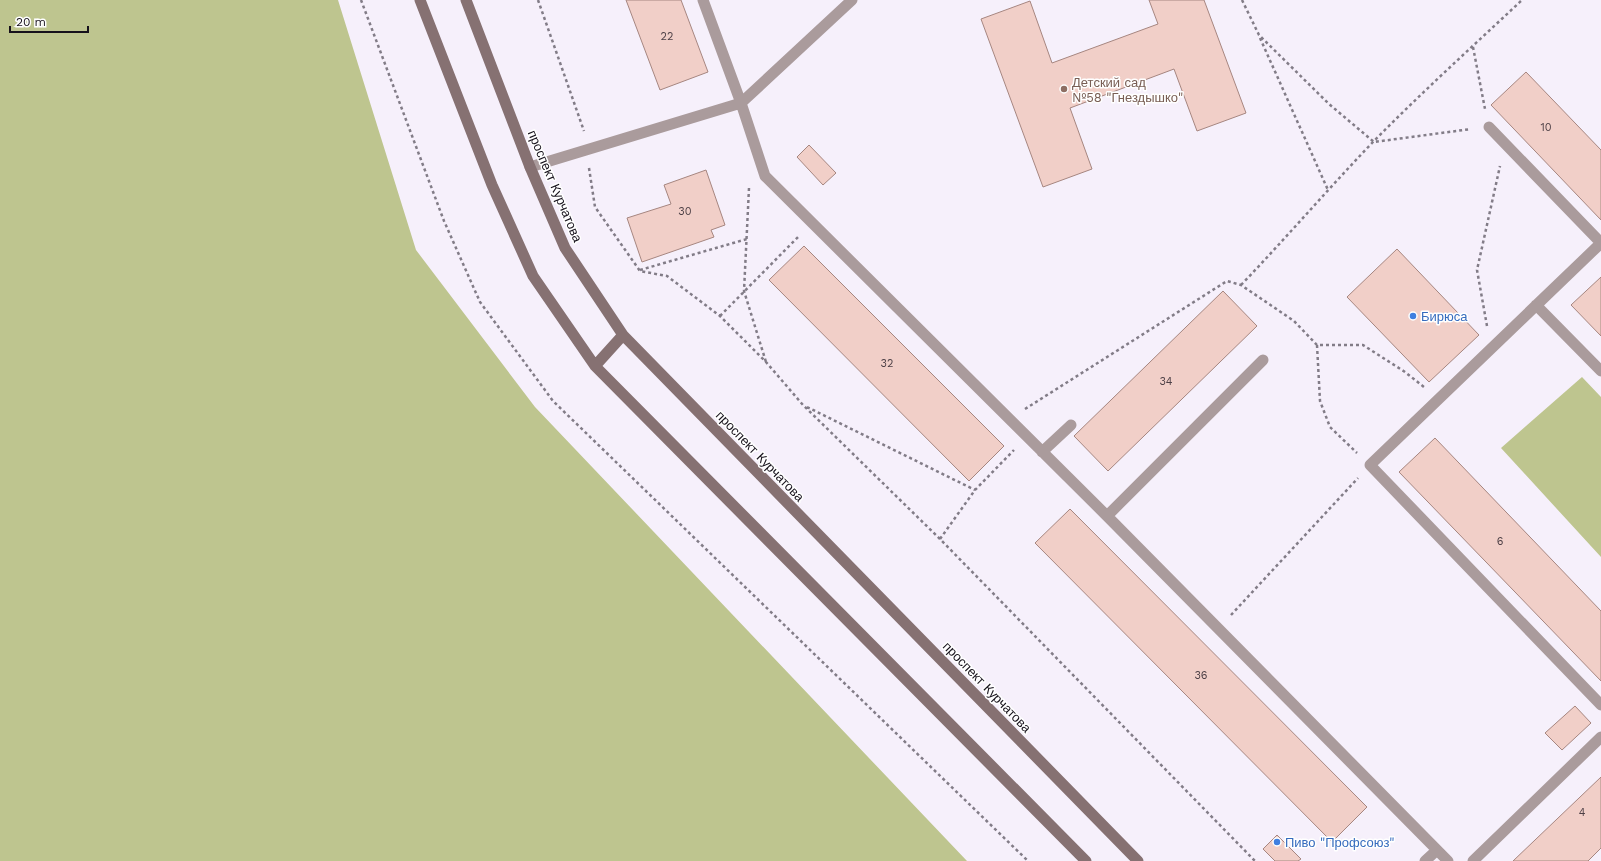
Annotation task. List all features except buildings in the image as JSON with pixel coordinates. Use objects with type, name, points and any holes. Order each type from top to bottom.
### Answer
[{"type":"main road","points":[[420,0],[492,185],[534,276],[595,366],[1086,861]]},
{"type":"main road","name":"проспект Курчатова","points":[[466,0],[530,167],[565,248],[623,335],[1138,861]]},
{"type":"main road","points":[[595,366],[623,335]]},
{"type":"lane","points":[[703,0],[742,103],[765,176],[1107,516],[1448,861]]},
{"type":"lane","points":[[530,167],[742,103],[852,0]]},
{"type":"lane","points":[[1489,127],[1600,243],[1370,465],[1601,704]]},
{"type":"lane","points":[[1536,305],[1601,371]]},
{"type":"lane","points":[[1107,516],[1263,360]]},
{"type":"lane","points":[[1042,452],[1071,425]]},
{"type":"lane","points":[[1473,861],[1601,737]]},
{"type":"lane","points":[[1425,861],[1436,850]]},
{"type":"path","points":[[361,0],[444,221],[480,302],[553,402],[1028,861]]},
{"type":"path","points":[[538,0],[584,126],[594,207],[640,271],[667,276],[720,316],[766,362],[803,405],[940,539],[1254,861]]},
{"type":"path","points":[[1242,0],[1328,190]]},
{"type":"path","points":[[1242,285],[1274,252],[1328,190],[1374,142],[1522,0]]},
{"type":"path","points":[[1259,35],[1329,104],[1374,142],[1489,127],[1473,47]]},
{"type":"path","points":[[1491,348],[1477,270],[1505,144]]},
{"type":"path","points":[[750,183],[744,291],[766,362]]},
{"type":"path","points":[[720,316],[812,223]]},
{"type":"path","points":[[640,271],[747,239]]},
{"type":"path","points":[[1010,419],[1227,281],[1242,285],[1294,321],[1318,345],[1320,402],[1330,427],[1370,465],[1218,629]]},
{"type":"path","points":[[1318,345],[1363,345],[1405,372],[1439,398]]},
{"type":"path","points":[[803,405],[974,490]]},
{"type":"path","points":[[940,539],[974,490],[1027,436]]},
{"type":"green space","points":[[0,0],[338,0],[416,250],[535,407],[967,861],[0,861]]},
{"type":"green space","points":[[1582,377],[1601,397],[1601,557],[1501,448]]},
{"type":"place","name":"Детский сад №58 \"Гнездышко\"","points":[[1064,89]]},
{"type":"place","name":"Бирюса","points":[[1413,316]]},
{"type":"place","name":"Пиво \"Профсоюз\"","points":[[1277,842]]}]
